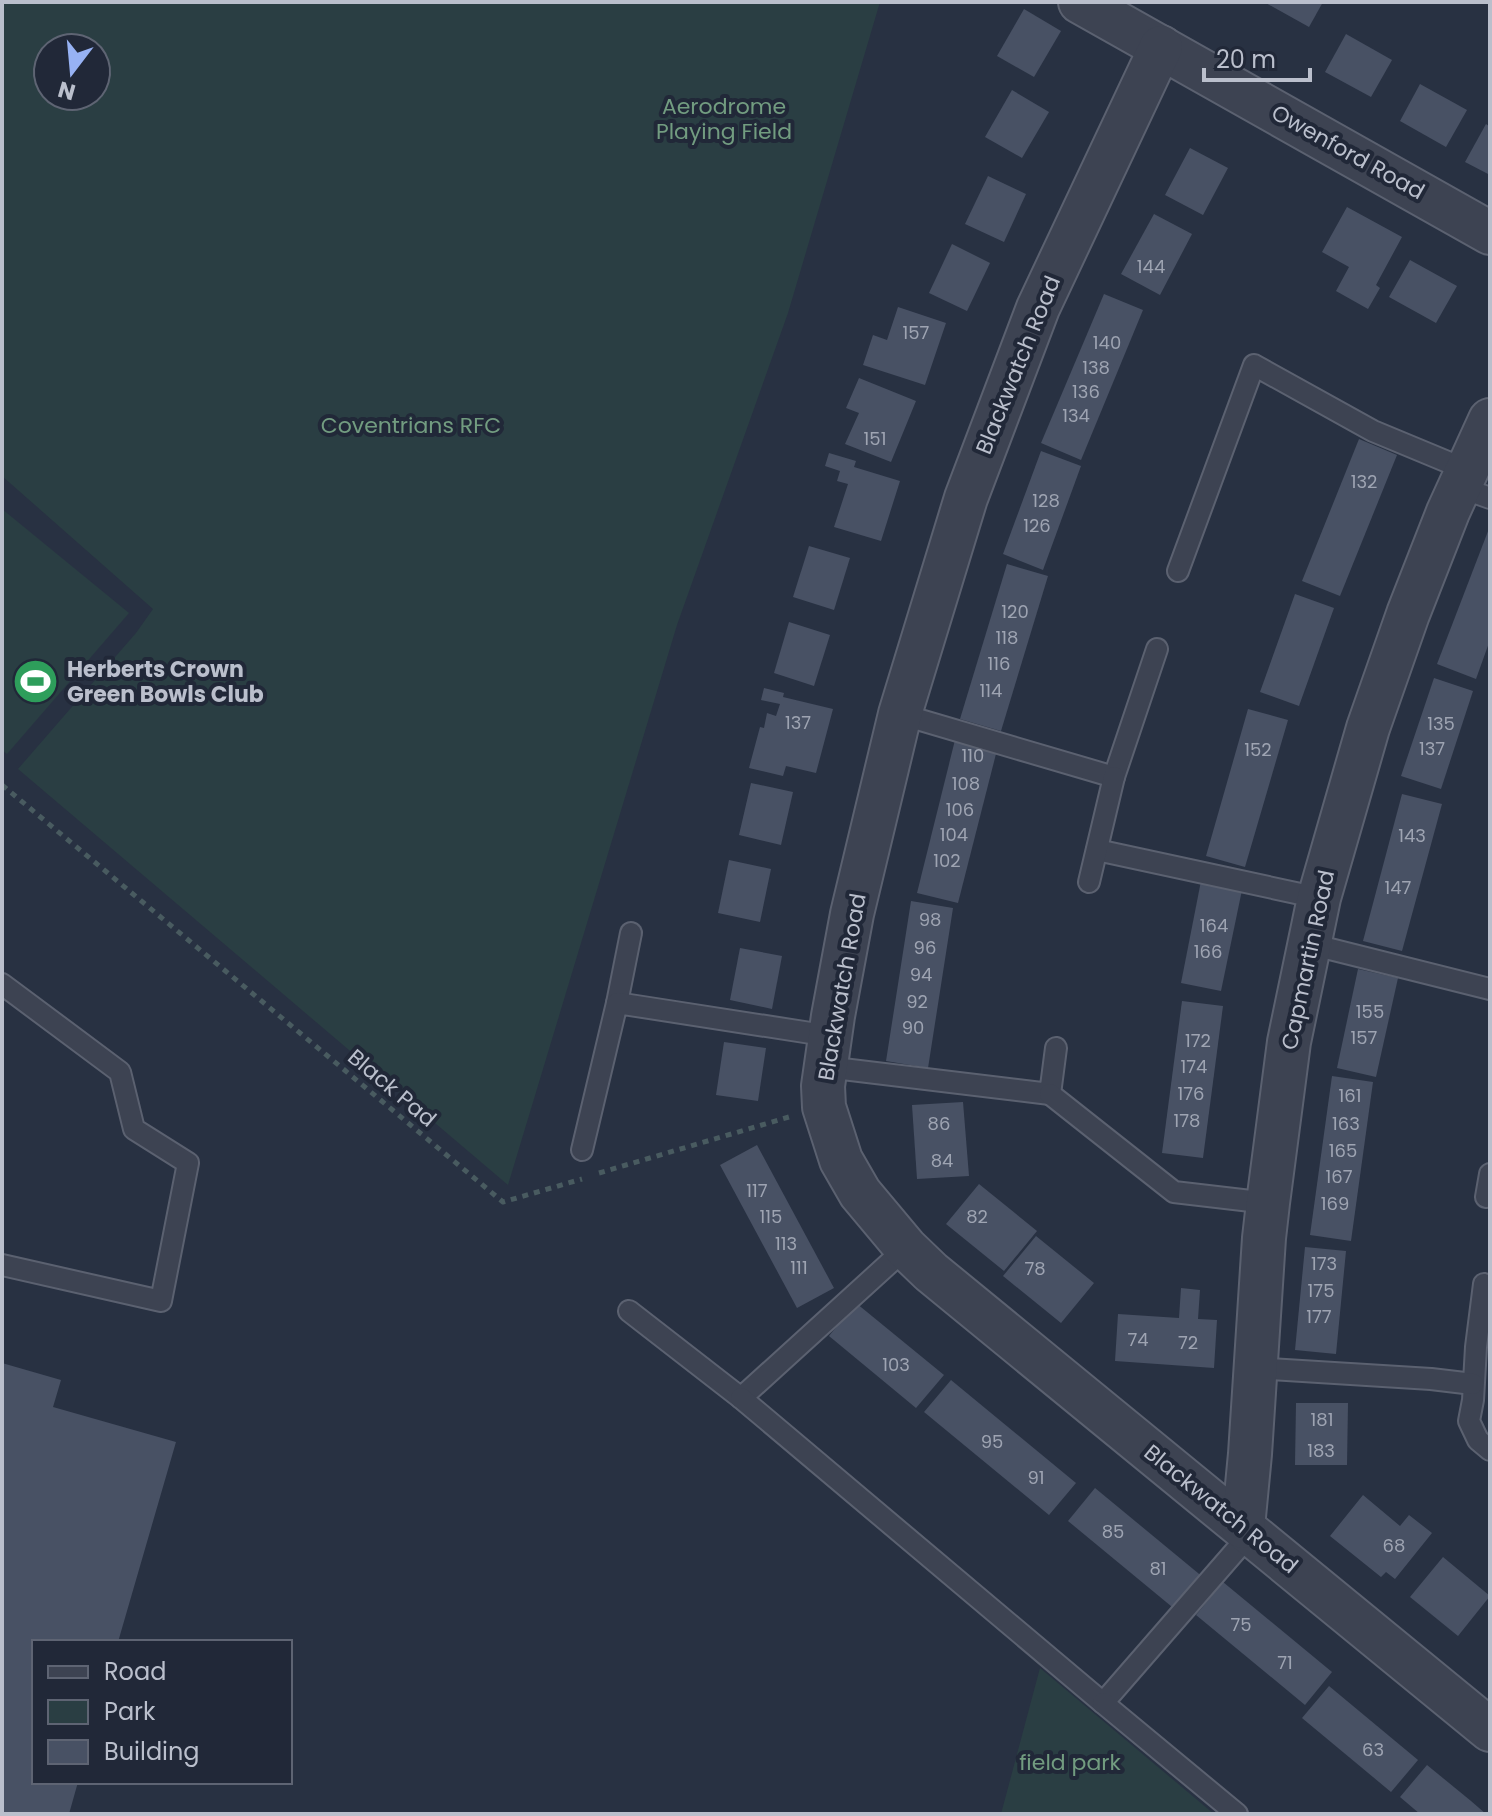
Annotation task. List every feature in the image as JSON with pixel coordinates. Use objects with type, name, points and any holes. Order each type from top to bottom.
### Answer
[{"type":"street","name":"Owenford Road","points":[[1080,2],[1490,233]]},
{"type":"street","name":"Blackwatch Road","points":[[1161,47],[1038,308],[966,498],[900,714],[852,914],[827,1070],[841,1160],[860,1193],[906,1248],[931,1272],[1490,1730]]},
{"type":"street","name":"Capmartin Road","points":[[1247,1530],[1268,1203],[1289,1042],[1319,898],[1368,728],[1408,614],[1472,485],[1490,420]]},
{"type":"lane","points":[[1178,571],[1254,365],[1472,485]]},
{"type":"lane","points":[[1089,882],[1114,777],[1157,649]]},
{"type":"lane","points":[[900,714],[1114,777]]},
{"type":"lane","points":[[1097,850],[1319,898]]},
{"type":"lane","points":[[582,1150],[631,933]]},
{"type":"lane","points":[[1310,944],[1490,989]]},
{"type":"lane","points":[[2,984],[120,1072],[134,1129],[188,1163],[161,1301],[2,1265]]},
{"type":"lane","points":[[617,1003],[827,1070],[1050,1094],[1174,1192],[1268,1203]]},
{"type":"lane","points":[[1050,1094],[1056,1048]]},
{"type":"lane","points":[[1486,1197],[1490,1174]]},
{"type":"lane","points":[[741,1398],[906,1248]]},
{"type":"lane","points":[[1484,1284],[1469,1421],[1478,1440],[1490,1450]]},
{"type":"lane","points":[[629,1311],[741,1398],[1237,1814]]},
{"type":"lane","points":[[1255,1368],[1473,1384]]},
{"type":"lane","points":[[1103,1703],[1247,1530]]},
{"type":"path","name":"Black Pad","points":[[2,785],[503,1202],[827,1070]]},
{"type":"green space","name":"Coventrians RFC","points":[[2,2],[880,2],[788,313],[677,625],[508,1185],[18,769],[136,633],[153,609],[2,476]]},
{"type":"green space","name":"Herberts Crown Green Bowls Club","points":[[2,509],[129,613],[7,754],[2,750]]},
{"type":"green space","name":"field park","points":[[1040,1668],[1214,1814],[1001,1814]]},
{"type":"building","points":[[1264,2],[1323,2],[1309,27]]},
{"type":"building","points":[[1024,9],[1061,31],[1034,77],[997,56]]},
{"type":"building","points":[[1346,34],[1392,60],[1371,97],[1325,72]]},
{"type":"building","points":[[1420,84],[1467,110],[1446,147],[1400,121]]},
{"type":"building","points":[[1012,90],[1049,112],[1022,158],[985,137]]},
{"type":"building","points":[[1486,124],[1490,127],[1490,175],[1465,162]]},
{"type":"building","points":[[1190,148],[1228,168],[1203,215],[1165,195]]},
{"type":"building","points":[[988,176],[1026,194],[1004,242],[965,224]]},
{"type":"building","points":[[1347,207],[1402,237],[1376,285],[1380,288],[1368,309],[1336,291],[1349,267],[1322,252]]},
{"type":"building","points":[[1154,214],[1192,234],[1160,295],[1121,274]]},
{"type":"building","points":[[952,244],[990,263],[967,311],[929,293]]},
{"type":"building","points":[[1410,260],[1457,286],[1436,323],[1389,297]]},
{"type":"building","points":[[1104,294],[1143,310],[1081,460],[1041,443]]},
{"type":"building","points":[[898,307],[946,323],[925,385],[863,365],[873,335],[887,340]]},
{"type":"building","points":[[859,378],[916,401],[891,462],[845,444],[859,413],[846,408]]},
{"type":"building","points":[[1359,439],[1397,455],[1340,596],[1302,581]]},
{"type":"building","points":[[1041,451],[1081,466],[1043,570],[1003,554]]},
{"type":"building","points":[[829,453],[856,461],[854,467],[900,481],[881,541],[834,527],[848,484],[837,481],[840,471],[825,466]]},
{"type":"building","points":[[1490,526],[1490,640],[1476,679],[1437,664]]},
{"type":"building","points":[[809,546],[850,558],[834,610],[793,597]]},
{"type":"building","points":[[1007,564],[1048,576],[1001,731],[960,719]]},
{"type":"building","points":[[1295,594],[1334,608],[1299,706],[1260,692]]},
{"type":"building","points":[[789,622],[830,635],[814,686],[774,673]]},
{"type":"building","points":[[1434,678],[1473,691],[1441,789],[1401,776]]},
{"type":"building","points":[[764,688],[784,693],[783,697],[833,709],[816,773],[786,766],[783,776],[749,768],[760,727],[764,728],[767,713],[776,716],[780,704],[761,700]]},
{"type":"building","points":[[1248,709],[1288,720],[1245,867],[1206,856]]},
{"type":"building","points":[[956,736],[998,746],[958,903],[917,893]]},
{"type":"building","points":[[751,783],[793,792],[781,845],[739,835]]},
{"type":"building","points":[[1402,794],[1442,804],[1402,951],[1363,941]]},
{"type":"building","points":[[729,860],[771,869],[760,922],[718,913]]},
{"type":"building","points":[[1201,881],[1242,890],[1221,991],[1181,983]]},
{"type":"building","points":[[911,901],[953,908],[928,1068],[886,1061]]},
{"type":"building","points":[[740,948],[782,956],[772,1009],[730,1000]]},
{"type":"building","points":[[1358,969],[1398,978],[1376,1077],[1337,1068]]},
{"type":"building","points":[[1182,1001],[1223,1006],[1203,1158],[1162,1153]]},
{"type":"building","points":[[724,1042],[766,1048],[758,1101],[716,1095]]},
{"type":"building","points":[[1332,1076],[1373,1082],[1351,1241],[1310,1235]]},
{"type":"building","points":[[963,1102],[969,1176],[917,1179],[912,1105]]},
{"type":"building","points":[[757,1145],[834,1288],[797,1308],[720,1165]]},
{"type":"building","points":[[979,1184],[1037,1231],[1004,1271],[946,1224]]},
{"type":"building","points":[[1036,1236],[1094,1283],[1061,1323],[1003,1276]]},
{"type":"building","points":[[1305,1247],[1346,1251],[1336,1354],[1295,1350]]},
{"type":"building","points":[[1181,1288],[1200,1290],[1198,1319],[1217,1320],[1214,1368],[1115,1361],[1118,1314],[1179,1318]]},
{"type":"building","points":[[856,1303],[944,1375],[916,1408],[829,1336]]},
{"type":"building","points":[[2,1363],[61,1380],[53,1407],[176,1442],[119,1640],[32,1640],[32,1784],[77,1784],[69,1814],[2,1814]]},
{"type":"building","points":[[951,1380],[1076,1483],[1049,1515],[924,1412]]},
{"type":"building","points":[[1296,1403],[1348,1403],[1347,1465],[1295,1465]]},
{"type":"building","points":[[1095,1488],[1204,1578],[1177,1611],[1068,1521]]},
{"type":"building","points":[[1363,1495],[1400,1526],[1409,1515],[1432,1533],[1395,1579],[1386,1572],[1381,1577],[1330,1536]]},
{"type":"building","points":[[1443,1557],[1490,1596],[1458,1636],[1410,1597]]},
{"type":"building","points":[[1223,1582],[1332,1672],[1305,1705],[1196,1615]]},
{"type":"building","points":[[1329,1686],[1418,1760],[1391,1792],[1302,1718]]},
{"type":"building","points":[[1427,1765],[1486,1814],[1420,1814],[1400,1797]]},
{"type":"place","name":"Herberts Crown Green Bowls Club","points":[[36,682]]},
{"type":"park label","name":"Aerodrome Playing Field","points":[[724,118]]}]
